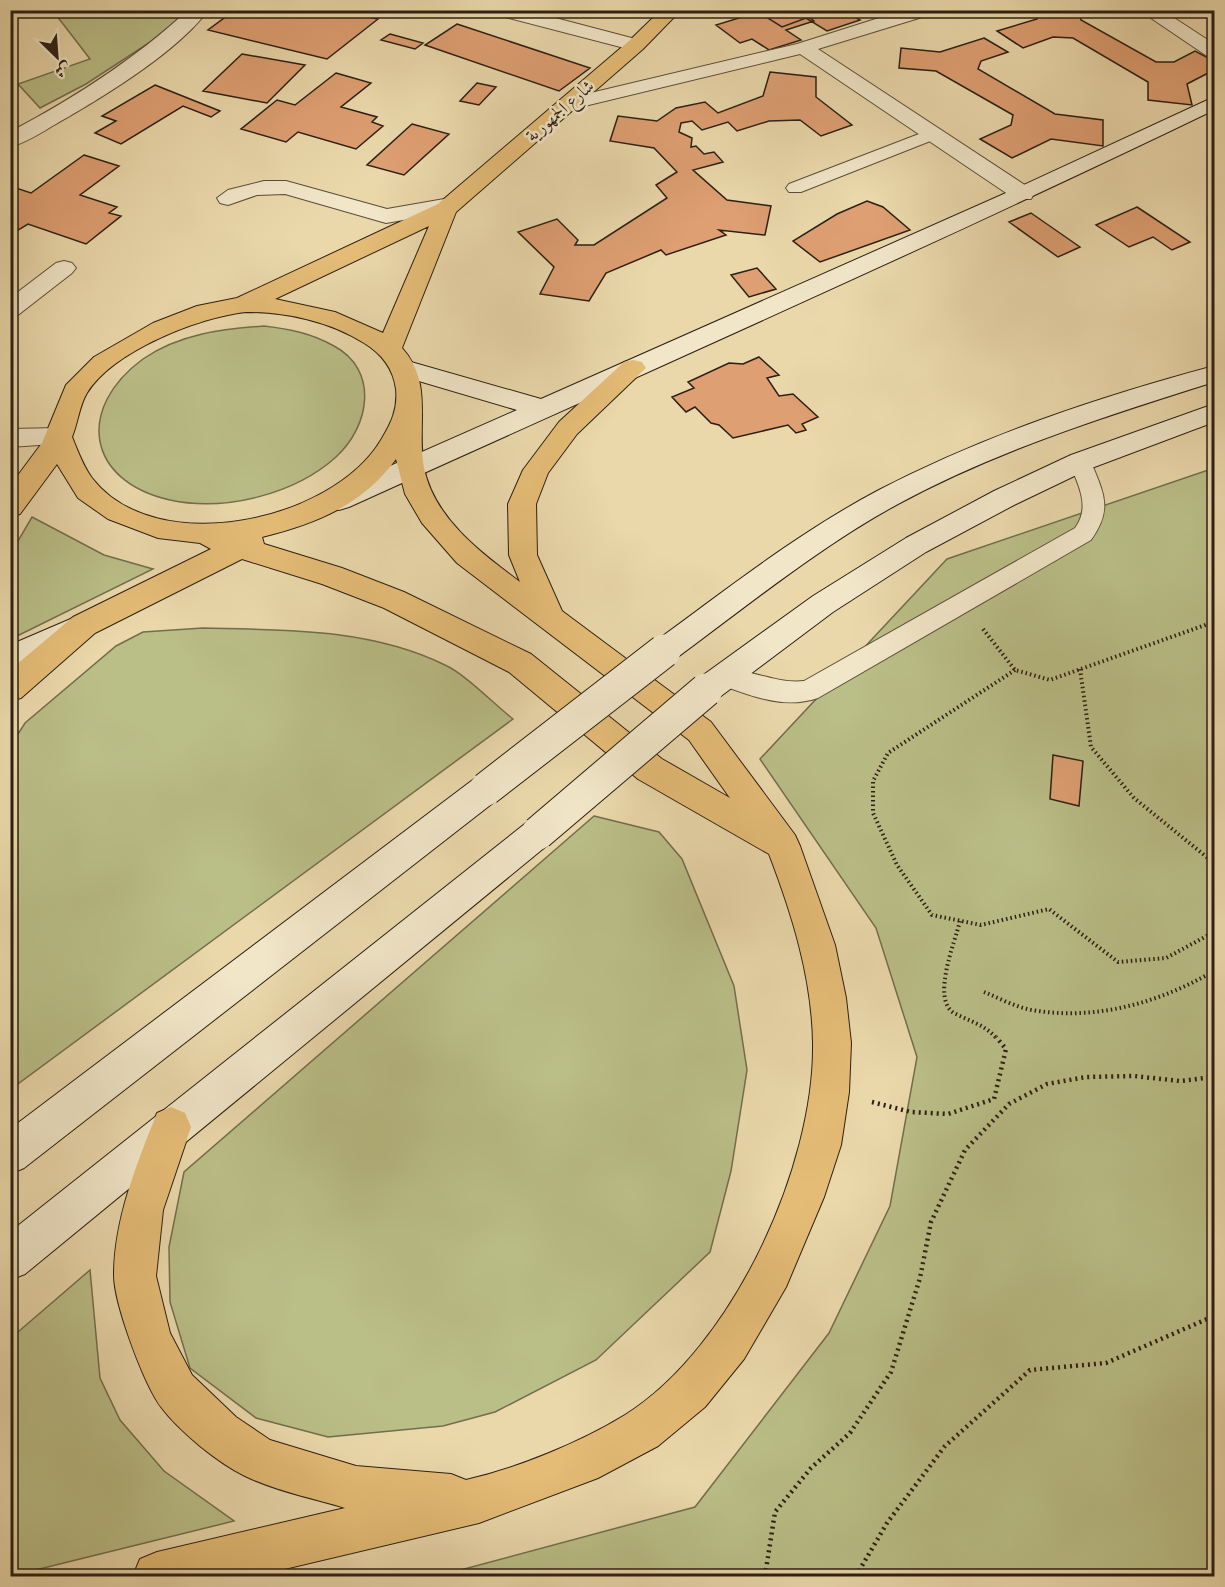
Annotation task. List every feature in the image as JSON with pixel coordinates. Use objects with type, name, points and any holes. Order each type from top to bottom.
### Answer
[{"type":"main road","name":"شارع الجمهورية","points":[[244,305],[448,207],[636,45],[672,10]]},
{"type":"main road","name":"شارع الجمهورية","points":[[397,358],[401,313],[427,260],[448,207]]},
{"type":"main road","points":[[10,507],[59,437],[69,398],[88,375],[127,344],[187,318],[244,305],[304,309],[355,327],[397,358],[410,409],[411,469],[424,504],[452,540],[502,585],[550,618],[700,731],[783,846],[803,898],[828,998],[832,1043],[830,1092],[821,1145],[804,1197],[771,1272],[729,1344],[689,1391],[642,1430],[582,1462],[480,1500],[157,1576]]},
{"type":"main road","points":[[550,618],[523,555],[522,504],[536,470],[568,428],[633,368]]},
{"type":"main road","points":[[10,689],[84,625],[294,520],[339,500],[378,466],[394,443],[410,409]]},
{"type":"main road","points":[[59,437],[71,468],[93,496],[142,524],[186,532],[332,576],[394,600],[520,663],[650,768],[783,846]]},
{"type":"main road","points":[[186,532],[253,530],[294,520]]},
{"type":"main road","points":[[171,1127],[143,1210],[135,1276],[150,1338],[176,1391],[220,1433],[259,1459],[356,1489],[480,1500]]},
{"type":"street","points":[[10,141],[79,103],[155,52],[199,10]]},
{"type":"street","points":[[501,10],[636,45]]},
{"type":"street","points":[[1148,10],[1215,52]]},
{"type":"street","points":[[568,104],[803,48],[918,11]]},
{"type":"street","points":[[803,48],[1023,194]]},
{"type":"street","points":[[339,500],[1023,194],[1215,103]]},
{"type":"street","points":[[228,198],[244,191],[271,186],[286,188],[386,216],[448,207]]},
{"type":"street","points":[[10,310],[64,268]]},
{"type":"street","points":[[397,358],[544,409]]},
{"type":"street","points":[[10,1154],[664,651],[778,567],[887,498],[992,447],[1095,410],[1215,374]]},
{"type":"street","points":[[10,1259],[538,833],[716,683],[823,603],[916,546],[1004,498],[1080,462],[1215,413]]},
{"type":"street","points":[[10,438],[59,437]]},
{"type":"street","points":[[10,658],[84,625]]},
{"type":"lane","points":[[795,188],[932,134]]},
{"type":"lane","points":[[716,683],[772,692],[809,691],[1083,534],[1092,524],[1096,513],[1095,501],[1080,462]]},
{"type":"path","points":[[962,603],[1015,670],[1050,680],[1215,622]]},
{"type":"path","points":[[1080,669],[1091,747],[1134,798],[1215,864]]},
{"type":"path","points":[[1015,670],[888,753],[873,781],[873,813],[897,865],[932,915],[981,925],[1049,909],[1118,963],[1166,958],[1215,932]]},
{"type":"path","points":[[830,1092],[911,1112],[948,1114],[994,1099],[1006,1049],[990,1030],[951,1011],[942,991],[960,921]]},
{"type":"path","points":[[984,992],[1031,1010],[1075,1013],[1129,1008],[1195,984],[1215,972]]},
{"type":"path","points":[[765,1576],[775,1512],[811,1468],[850,1433],[891,1372],[920,1278],[931,1222],[964,1150],[1009,1104],[1047,1084],[1086,1077],[1134,1076],[1180,1081],[1215,1077]]},
{"type":"path","points":[[856,1576],[887,1523],[945,1446],[1030,1370],[1106,1363],[1215,1316]]},
{"type":"green space","points":[[53,11],[198,11],[86,84],[40,108],[18,84],[90,59]]},
{"type":"green space","points":[[264,326],[300,332],[317,338],[348,356],[358,369],[365,399],[362,415],[348,444],[336,457],[319,470],[280,490],[258,497],[213,504],[170,500],[142,490],[121,477],[107,460],[100,441],[100,420],[107,399],[121,378],[143,359],[186,338],[217,331]]},
{"type":"green space","points":[[1214,468],[1214,1576],[438,1576],[695,1507],[829,1333],[890,1206],[917,1057],[876,928],[760,759],[947,559]]},
{"type":"green space","points":[[32,517],[104,555],[153,569],[11,639],[11,553]]},
{"type":"green space","points":[[203,628],[326,633],[387,644],[416,653],[453,669],[513,719],[11,1089],[11,745],[25,723],[116,646],[143,632]]},
{"type":"green space","points":[[594,816],[659,832],[682,859],[734,986],[747,1070],[731,1171],[710,1252],[596,1360],[495,1412],[443,1426],[328,1437],[256,1418],[190,1368],[170,1302],[169,1247],[184,1172]]},
{"type":"green space","points":[[90,1270],[100,1378],[120,1420],[164,1471],[234,1521],[11,1576],[11,1338]]},
{"type":"building","points":[[235,10],[333,10],[378,19],[327,59],[208,30]]},
{"type":"building","points":[[765,10],[799,10],[814,21],[786,30],[801,40],[769,50],[752,39],[740,43],[716,25]]},
{"type":"building","points":[[767,10],[844,10],[860,20],[827,31],[806,18],[782,27],[760,13]]},
{"type":"building","points":[[1035,10],[1079,10],[1081,20],[1156,62],[1174,62],[1195,51],[1214,61],[1214,70],[1187,84],[1192,105],[1148,100],[1148,82],[1073,38],[1053,37],[1023,48],[997,31],[1037,19]]},
{"type":"building","points":[[457,24],[590,68],[559,91],[425,45]]},
{"type":"building","points":[[390,34],[423,43],[415,49],[381,40]]},
{"type":"building","points":[[984,38],[1008,52],[981,61],[978,69],[1055,114],[1103,120],[1103,146],[1051,139],[1012,158],[980,139],[1011,125],[1013,115],[936,71],[899,68],[901,48],[940,52]]},
{"type":"building","points":[[242,54],[305,65],[267,103],[203,91]]},
{"type":"building","points":[[770,72],[816,77],[816,97],[852,125],[821,136],[800,120],[769,121],[737,131],[728,122],[702,130],[692,121],[681,123],[679,132],[692,138],[691,147],[696,146],[704,154],[714,152],[723,162],[693,170],[727,200],[771,206],[765,235],[719,230],[726,235],[666,255],[661,250],[606,273],[589,301],[540,294],[554,267],[518,232],[557,219],[578,240],[575,245],[594,245],[667,198],[656,185],[677,172],[654,148],[610,141],[618,116],[657,121],[676,108],[705,102],[718,113],[763,96]]},
{"type":"building","points":[[336,73],[371,83],[341,107],[377,117],[372,122],[383,126],[356,149],[298,132],[286,142],[241,129],[277,100],[295,105]]},
{"type":"building","points":[[477,83],[496,87],[479,105],[460,101]]},
{"type":"building","points":[[155,85],[220,111],[211,117],[183,106],[121,144],[95,133],[116,121],[102,116]]},
{"type":"building","points":[[412,124],[449,134],[404,175],[367,165]]},
{"type":"building","points":[[84,155],[119,166],[80,195],[117,207],[109,213],[121,216],[86,244],[28,224],[10,235],[10,189],[13,187],[31,193]]},
{"type":"building","points":[[867,201],[883,207],[910,230],[820,262],[793,241],[837,214]]},
{"type":"building","points":[[1137,207],[1190,242],[1172,250],[1153,237],[1129,247],[1096,225]]},
{"type":"building","points":[[1031,213],[1080,247],[1058,257],[1009,222]]},
{"type":"building","points":[[757,268],[776,289],[749,297],[731,275]]},
{"type":"building","points":[[759,357],[779,375],[767,378],[779,396],[793,394],[818,417],[802,424],[806,430],[796,433],[788,425],[733,438],[719,425],[711,423],[695,407],[686,412],[672,397],[694,388],[688,382],[729,363],[743,364]]},
{"type":"building","points":[[1053,755],[1083,761],[1079,806],[1050,799]]}]
